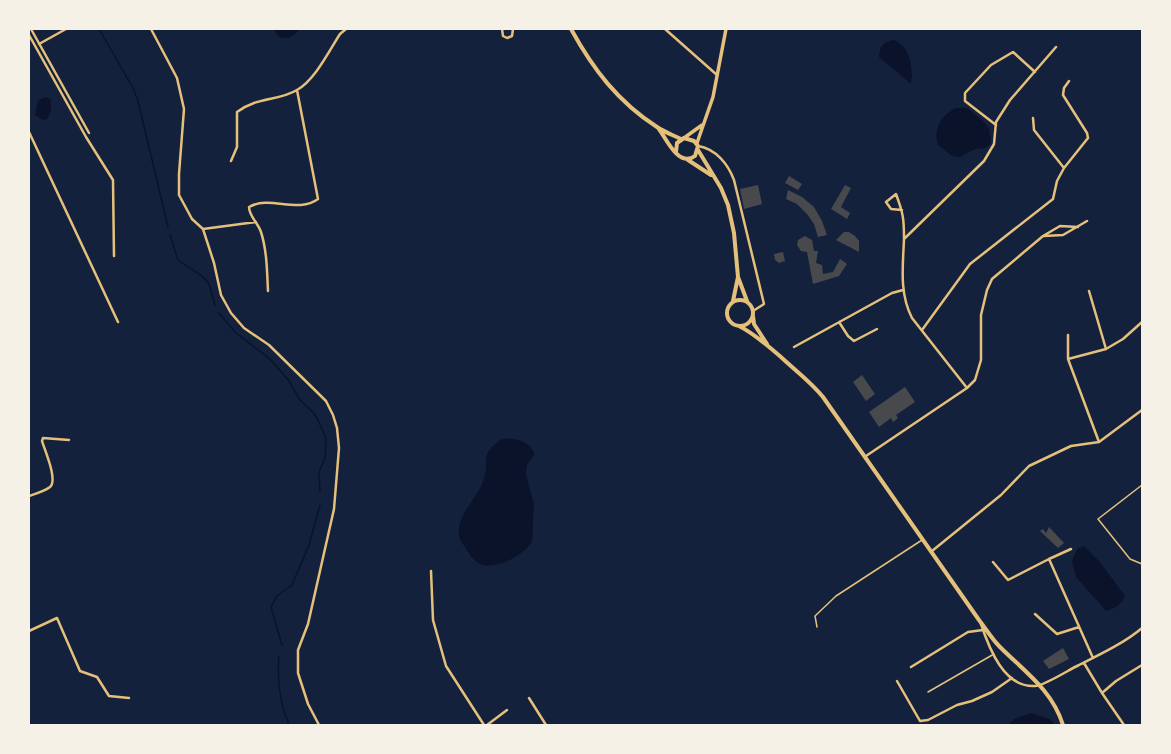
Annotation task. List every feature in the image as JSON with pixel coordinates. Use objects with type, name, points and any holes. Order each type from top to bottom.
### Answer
[{"type":"main road","points":[[571,29],[593,66],[614,92],[635,111],[658,128],[683,139],[691,139],[697,146],[725,197],[730,214],[738,277],[753,313],[754,324],[768,346]]},
{"type":"main road","points":[[658,128],[680,158],[692,162],[713,176]]},
{"type":"main road","points":[[676,152],[677,143],[683,139]]},
{"type":"main road","points":[[686,160],[695,156],[697,146]]},
{"type":"main road","points":[[738,277],[733,301],[727,308],[727,316],[731,323],[749,331],[814,385],[866,456],[979,620],[998,645],[1041,684],[1053,700],[1063,725]]},
{"type":"main road","points":[[733,301],[740,299],[747,301]]},
{"type":"main road","points":[[739,326],[747,325],[753,313]]},
{"type":"street","points":[[31,29],[89,133]]},
{"type":"street","points":[[39,44],[66,29]]},
{"type":"street","points":[[151,29],[177,78],[184,109],[179,174],[180,195],[192,219],[203,229],[214,262],[221,295],[225,305],[244,328],[269,345],[326,401],[333,415],[339,448],[334,509],[308,624],[298,650],[298,673],[308,704],[319,725]]},
{"type":"street","points":[[231,161],[237,148],[237,112],[247,105],[297,90],[310,79],[340,34],[346,29]]},
{"type":"street","points":[[502,29],[502,36],[507,38],[512,36],[513,29]]},
{"type":"street","points":[[665,29],[717,75]]},
{"type":"street","points":[[726,29],[710,106],[702,125],[697,146],[721,158],[728,166],[734,180],[764,304],[753,313]]},
{"type":"street","points":[[29,35],[86,137],[113,180],[114,256]]},
{"type":"street","points":[[904,239],[984,161],[994,144],[996,125],[1010,100],[1056,47]]},
{"type":"street","points":[[996,125],[965,101],[964,93],[991,65],[1013,52],[1035,72]]},
{"type":"street","points":[[922,330],[970,264],[1053,199],[1057,181],[1064,168],[1088,138],[1087,133],[1063,95],[1064,88],[1069,81]]},
{"type":"street","points":[[268,292],[267,260],[260,231],[249,212],[249,207],[254,204],[303,205],[313,203],[318,198],[297,90]]},
{"type":"street","points":[[1033,118],[1034,130],[1064,168]]},
{"type":"street","points":[[683,139],[702,125]]},
{"type":"street","points":[[29,132],[118,322]]},
{"type":"street","points":[[902,210],[891,209],[886,202],[896,194],[902,210],[904,216],[903,290],[906,307],[967,388]]},
{"type":"street","points":[[1043,236],[1063,235],[1087,221]]},
{"type":"street","points":[[203,229],[256,222]]},
{"type":"street","points":[[866,456],[967,388],[975,380],[981,360],[981,316],[987,290],[992,279],[1043,236],[1060,226],[1078,227]]},
{"type":"street","points":[[794,347],[892,292],[903,290]]},
{"type":"street","points":[[1089,291],[1106,349]]},
{"type":"street","points":[[839,322],[848,336],[854,341],[877,329]]},
{"type":"street","points":[[1068,359],[1106,349],[1124,339],[1142,322]]},
{"type":"street","points":[[1068,335],[1068,359],[1099,442]]},
{"type":"street","points":[[932,552],[1001,495],[1029,466],[1071,446],[1099,442],[1142,410]]},
{"type":"street","points":[[29,496],[49,488],[52,484],[53,476],[42,441],[43,438],[69,440]]},
{"type":"street","points":[[993,562],[1008,580],[1071,549]]},
{"type":"street","points":[[1048,559],[1093,658]]},
{"type":"street","points":[[431,571],[433,620],[446,666],[485,725],[507,710]]},
{"type":"street","points":[[1035,614],[1057,634],[1079,627]]},
{"type":"street","points":[[29,631],[57,618],[80,671],[87,675],[95,676],[108,696],[129,698]]},
{"type":"street","points":[[979,620],[1000,666],[1012,678],[1021,684],[1036,686],[1084,663],[1142,628]]},
{"type":"street","points":[[911,666],[963,635],[983,630]]},
{"type":"street","points":[[1084,663],[1124,725]]},
{"type":"street","points":[[1102,693],[1116,681],[1142,665]]},
{"type":"street","points":[[897,681],[920,721],[928,720],[957,705],[972,701],[992,692],[1012,678]]},
{"type":"street","points":[[529,698],[546,725]]},
{"type":"lane","points":[[1142,485],[1098,519],[1130,559],[1142,564]]},
{"type":"lane","points":[[817,627],[815,616],[836,596],[923,539]]},
{"type":"lane","points":[[928,692],[994,654]]},
{"type":"water","points":[[274,29],[300,29],[294,35],[283,38],[276,34]]},
{"type":"water","points":[[894,40],[904,47],[910,58],[912,71],[911,84],[879,57],[881,47],[885,43]]},
{"type":"water","points":[[46,97],[51,100],[51,111],[47,119],[43,120],[35,115],[38,100]]},
{"type":"water","points":[[955,108],[967,108],[989,128],[991,143],[986,148],[975,149],[960,157],[952,156],[938,145],[937,128],[942,119]]},
{"type":"water","points":[[501,439],[517,439],[526,443],[535,454],[527,465],[526,474],[534,504],[532,541],[524,551],[517,556],[501,563],[486,566],[474,560],[469,553],[460,539],[459,528],[464,514],[483,481],[487,455]]},
{"type":"water","points":[[1084,546],[1100,562],[1125,596],[1122,602],[1113,609],[1106,611],[1076,577],[1072,561],[1077,549]]},
{"type":"water","points":[[1031,713],[1050,719],[1055,725],[1008,725],[1014,719]]},
{"type":"building","points":[[789,176],[802,184],[798,190],[785,183]]},
{"type":"building","points":[[758,185],[762,204],[744,209],[740,189]]},
{"type":"building","points":[[845,185],[851,188],[841,207],[850,213],[847,219],[831,209]]},
{"type":"building","points":[[788,190],[802,197],[814,207],[822,221],[827,235],[818,237],[814,224],[807,214],[797,204],[786,199]]},
{"type":"building","points":[[844,232],[849,232],[859,241],[859,252],[836,240]]},
{"type":"building","points":[[805,236],[812,240],[814,251],[818,251],[816,263],[822,265],[823,274],[833,272],[840,259],[847,264],[839,276],[813,284],[807,252],[801,251],[797,245],[798,240]]},
{"type":"building","points":[[783,252],[785,261],[779,263],[775,260],[774,254]]},
{"type":"building","points":[[862,375],[875,394],[866,401],[853,382]]},
{"type":"building","points":[[905,387],[915,402],[896,415],[898,418],[893,422],[891,418],[879,427],[869,412]]},
{"type":"building","points":[[1049,527],[1064,543],[1058,548],[1040,531],[1043,529],[1046,533]]},
{"type":"building","points":[[1063,648],[1069,659],[1049,669],[1043,661]]},
{"type":"waterway","points":[[99,29],[133,88],[138,101],[168,227]]},
{"type":"waterway","points":[[170,235],[178,260],[202,276],[209,284],[215,305]]},
{"type":"waterway","points":[[218,312],[236,333],[270,359],[289,381],[300,400],[313,412],[318,420],[326,438],[325,458],[319,472],[320,492]]},
{"type":"waterway","points":[[282,645],[271,607],[277,596],[292,585],[309,545],[320,505]]},
{"type":"waterway","points":[[279,656],[278,674],[280,691],[283,709],[289,725]]}]
